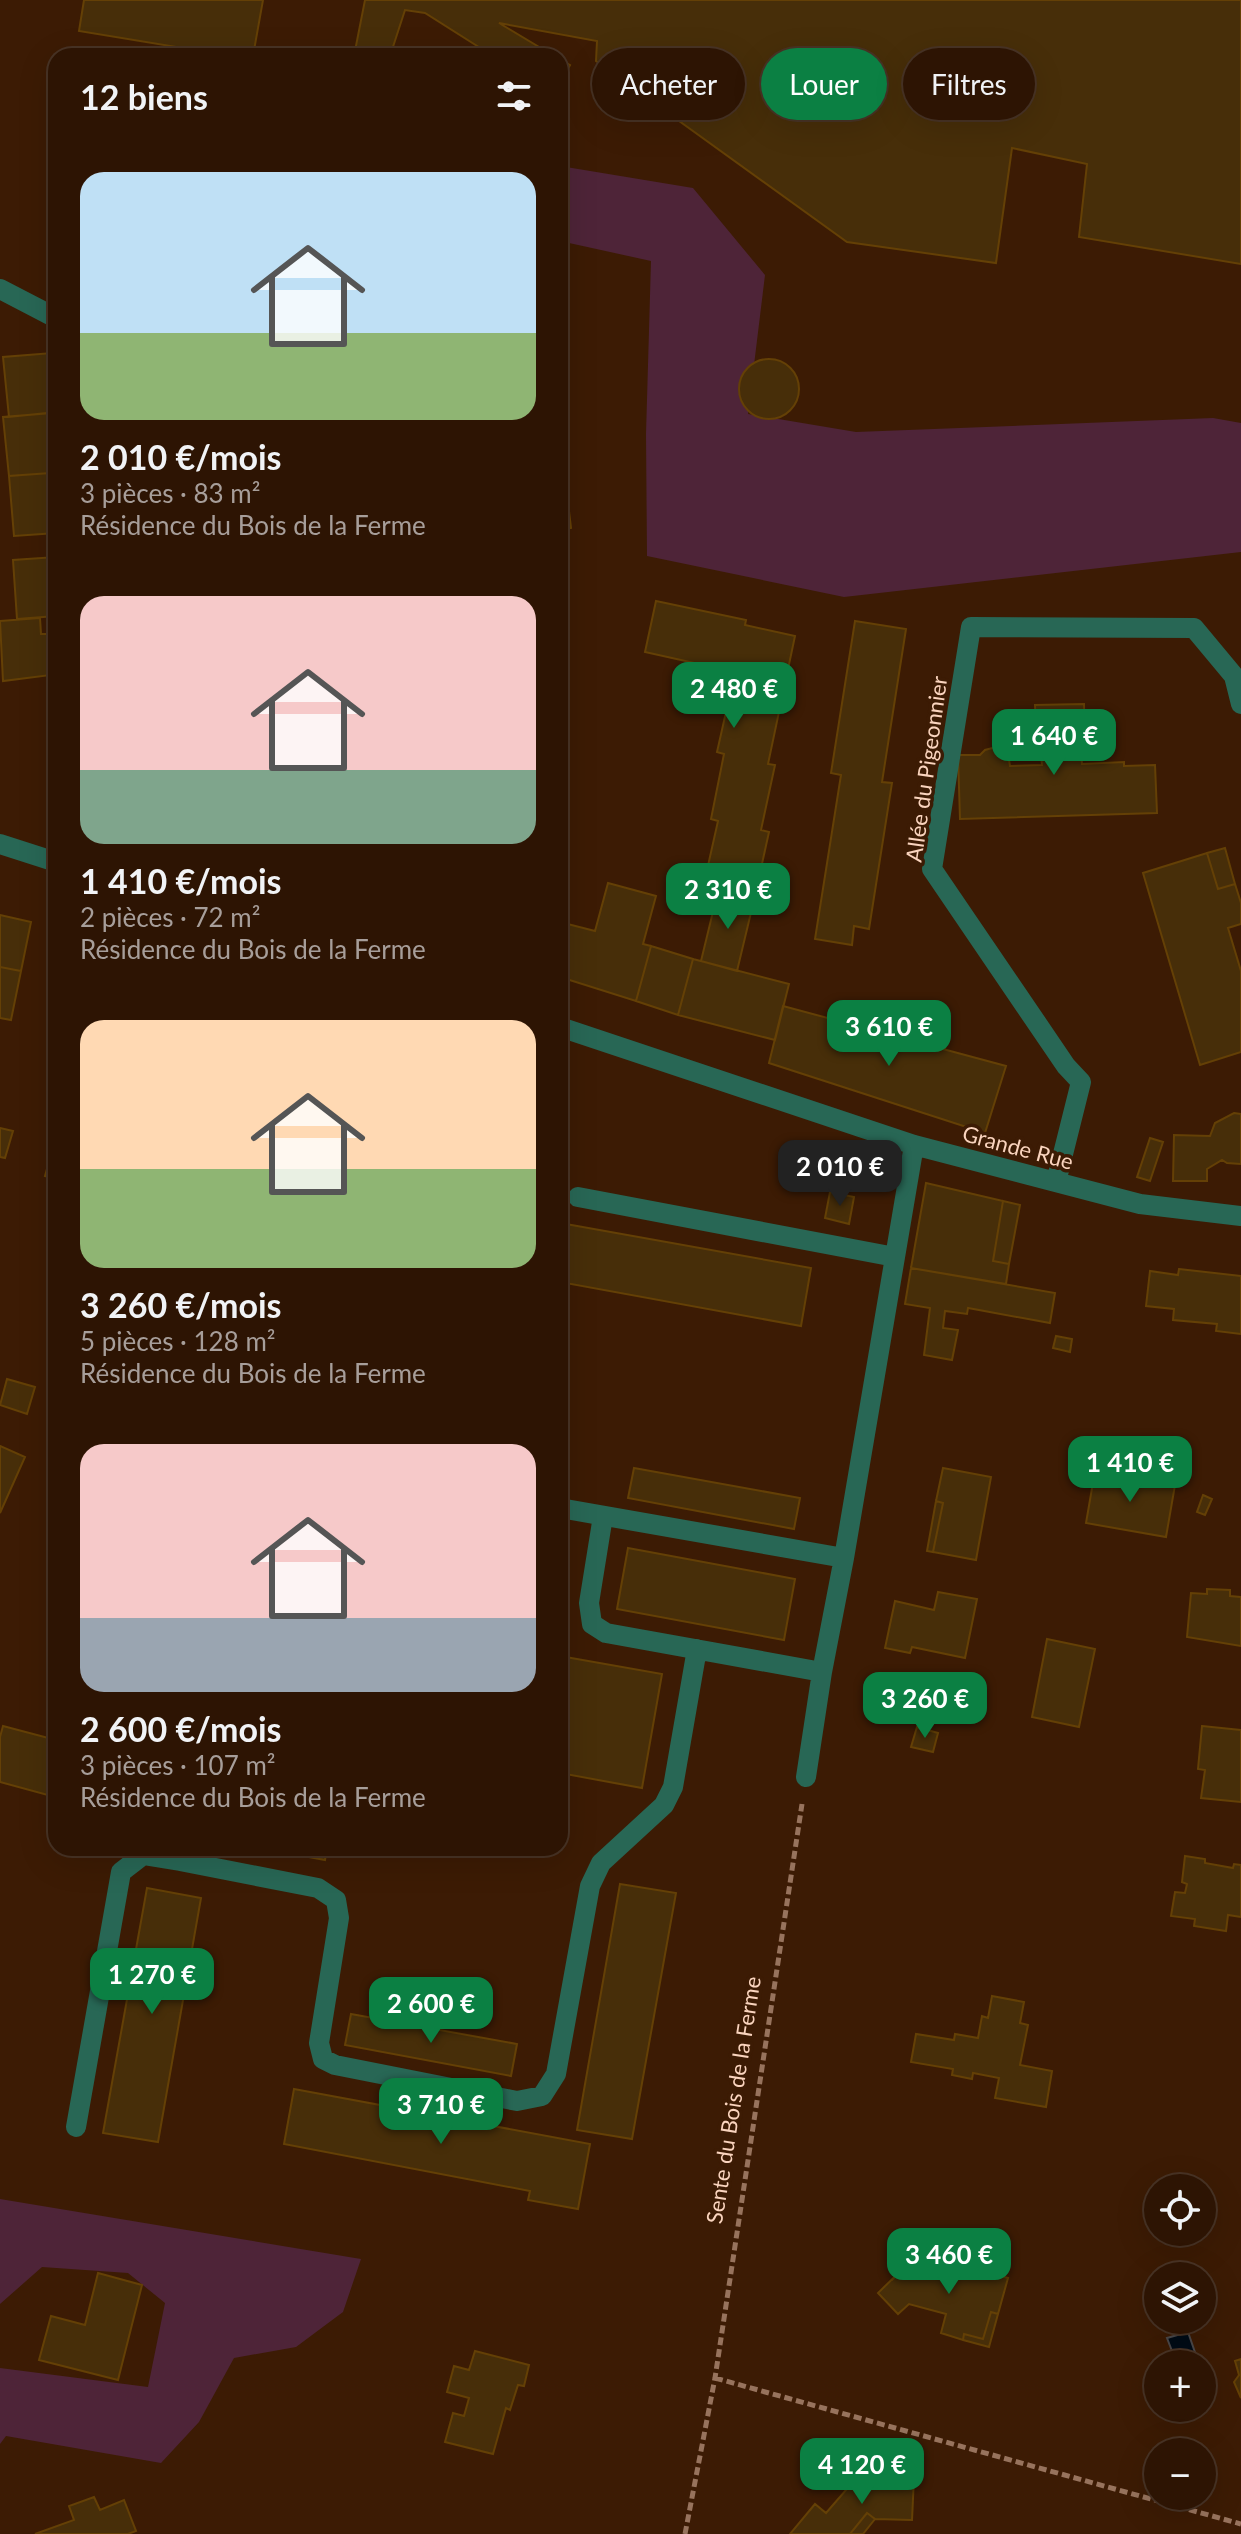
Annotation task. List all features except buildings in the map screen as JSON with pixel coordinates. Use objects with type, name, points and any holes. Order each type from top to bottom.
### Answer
[{"type":"street","points":[[0,289],[48,314]]},
{"type":"street","name":"Allée du Pigeonnier","points":[[1056,1182],[1081,1082],[1066,1066],[932,869],[971,627],[1194,628],[1234,676],[1241,704]]},
{"type":"street","points":[[0,844],[48,859]]},
{"type":"street","name":"Grande Rue","points":[[568,1030],[914,1145],[1140,1204],[1241,1216]]},
{"type":"street","points":[[806,1777],[914,1145]]},
{"type":"street","points":[[578,1197],[895,1257]]},
{"type":"street","points":[[568,1509],[844,1558]]},
{"type":"street","points":[[603,1516],[589,1603],[592,1624],[606,1633],[822,1672]]},
{"type":"street","points":[[189,1856],[318,1888],[336,1900],[339,1918],[319,2043],[323,2059],[335,2065],[517,2101],[542,2096],[556,2074],[590,1886],[601,1863],[664,1805],[673,1787],[697,1649]]},
{"type":"street","points":[[76,2127],[121,1872],[142,1856]]},
{"type":"path","name":"Sente du Bois de la Ferme","points":[[685,2534],[715,2378],[806,1777]]},
{"type":"path","points":[[715,2378],[1241,2524]]},
{"type":"shaded area","points":[[568,167],[693,188],[765,275],[748,414],[856,432],[1213,418],[1241,423],[1241,552],[844,597],[647,556],[646,434],[651,261],[568,243]]},
{"type":"shaded area","points":[[0,2199],[361,2259],[343,2312],[296,2347],[234,2358],[199,2422],[161,2463],[6,2436],[0,2444],[0,2368],[148,2387],[165,2303],[128,2273],[42,2267],[0,2304]]},
{"type":"shaded area","points":[[1189,2334],[1194,2350],[1172,2350],[1167,2338]]}]
